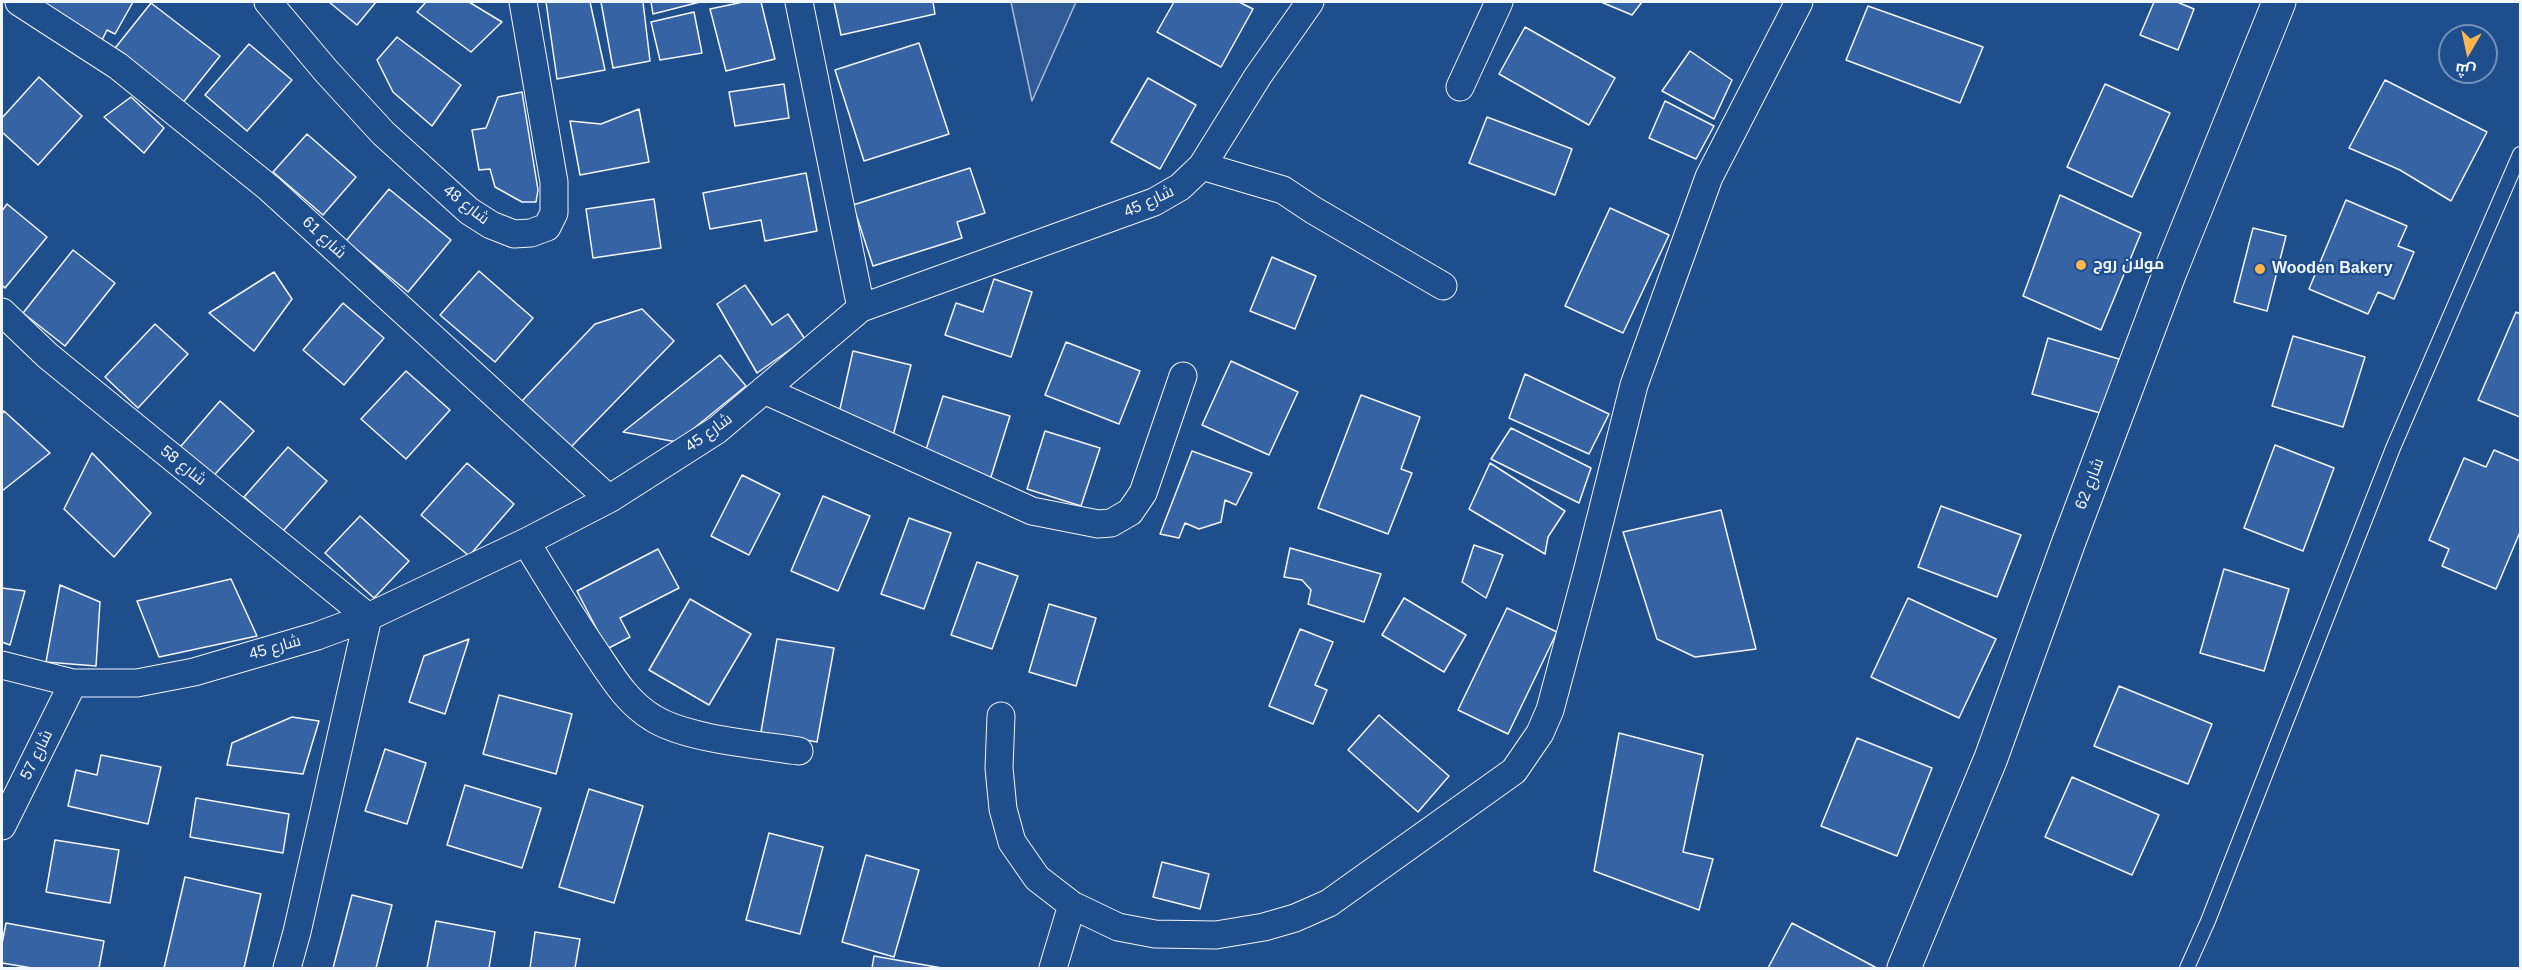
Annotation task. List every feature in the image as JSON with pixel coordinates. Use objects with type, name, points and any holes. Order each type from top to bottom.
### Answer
[{"type":"street","name":"شارع 61","points":[[19,2],[118,66],[269,188],[609,499]]},
{"type":"street","name":"شارع 48","points":[[268,2],[327,72],[383,133],[469,212],[491,225],[514,234],[531,233],[547,227],[554,213],[554,182],[522,2]]},
{"type":"street","points":[[798,2],[861,308]]},
{"type":"street","name":"شارع 45","points":[[2,665],[73,684],[136,683],[194,672],[317,636],[368,617],[526,542],[609,499],[717,430],[861,308],[1154,202],[1180,187],[1202,166],[1258,76],[1310,2]]},
{"type":"street","points":[[1460,87],[1499,2]]},
{"type":"street","points":[[1001,716],[999,768],[1003,809],[1012,842],[1036,878],[1072,905],[1118,927],[1155,934],[1216,935],[1264,927],[1295,918],[1329,903],[1515,771],[1540,733],[1550,710],[1634,385],[1709,177],[1799,2]]},
{"type":"street","name":"شارع 62","points":[[1904,969],[1991,758],[2170,272],[2279,2]]},
{"type":"street","points":[[1202,166],[1283,190],[1443,286]]},
{"type":"street","name":"شارع 58","points":[[2,312],[48,356],[368,617]]},
{"type":"street","points":[[764,390],[1032,511],[1098,524],[1111,523],[1130,512],[1143,493],[1183,376]]},
{"type":"street","points":[[526,542],[567,611],[623,694],[653,718],[676,728],[719,739],[799,751]]},
{"type":"street","points":[[287,969],[368,617]]},
{"type":"street","name":"شارع 57","points":[[2,826],[73,684]]},
{"type":"street","points":[[1053,969],[1072,905]]},
{"type":"lane","points":[[2187,969],[2393,448],[2520,154]]},
{"type":"shaded area","points":[[1011,2],[1076,2],[1032,101]]},
{"type":"building","points":[[35,2],[133,2],[115,34],[107,30],[99,46]]},
{"type":"building","points":[[329,2],[376,2],[357,25]]},
{"type":"building","points":[[426,2],[469,2],[502,22],[471,52],[417,12]]},
{"type":"building","points":[[546,2],[590,2],[605,70],[557,79]]},
{"type":"building","points":[[601,2],[643,2],[650,61],[613,68]]},
{"type":"building","points":[[651,2],[700,2],[653,14]]},
{"type":"building","points":[[743,2],[761,2],[775,59],[726,71],[710,9]]},
{"type":"building","points":[[834,2],[933,2],[935,14],[841,35]]},
{"type":"building","points":[[1174,2],[1239,2],[1253,9],[1221,67],[1157,32]]},
{"type":"building","points":[[1601,2],[1642,2],[1632,15]]},
{"type":"building","points":[[2154,2],[2177,2],[2194,9],[2178,50],[2140,35]]},
{"type":"building","points":[[151,3],[220,56],[181,105],[112,52]]},
{"type":"building","points":[[1868,6],[1983,47],[1960,103],[1846,60]]},
{"type":"building","points":[[694,12],[702,53],[660,60],[651,22]]},
{"type":"building","points":[[1525,27],[1615,78],[1589,125],[1499,74]]},
{"type":"building","points":[[397,37],[461,85],[432,126],[393,92],[377,60]]},
{"type":"building","points":[[919,43],[949,134],[864,161],[835,70]]},
{"type":"building","points":[[249,44],[292,80],[247,131],[205,95]]},
{"type":"building","points":[[1690,51],[1732,80],[1714,119],[1662,91]]},
{"type":"building","points":[[39,77],[82,116],[38,165],[2,132],[2,118]]},
{"type":"building","points":[[1148,78],[1196,105],[1160,169],[1111,142]]},
{"type":"building","points":[[2385,80],[2487,132],[2451,201],[2400,170],[2349,148]]},
{"type":"building","points":[[784,84],[789,118],[735,126],[729,92]]},
{"type":"building","points":[[2105,84],[2170,113],[2132,197],[2067,167]]},
{"type":"building","points":[[522,92],[538,190],[536,202],[522,202],[495,187],[490,169],[479,170],[472,130],[486,128],[498,97]]},
{"type":"building","points":[[131,97],[164,128],[144,153],[104,117]]},
{"type":"building","points":[[1665,101],[1714,126],[1696,159],[1649,138]]},
{"type":"building","points":[[639,109],[649,162],[580,175],[570,121],[601,124]]},
{"type":"building","points":[[1487,117],[1572,149],[1555,195],[1469,163]]},
{"type":"building","points":[[307,134],[356,177],[323,215],[273,172]]},
{"type":"building","points":[[970,168],[985,213],[957,222],[962,238],[873,266],[853,205]]},
{"type":"building","points":[[806,173],[817,231],[765,241],[761,220],[710,229],[703,193]]},
{"type":"building","points":[[389,189],[451,240],[408,292],[346,241]]},
{"type":"building","name":"مولان روج","points":[[2060,195],[2141,233],[2101,330],[2023,296]]},
{"type":"building","points":[[654,199],[661,248],[593,258],[586,209]]},
{"type":"building","points":[[2346,200],[2407,226],[2398,246],[2414,252],[2394,299],[2378,292],[2368,314],[2309,289]]},
{"type":"building","points":[[7,204],[47,237],[5,288],[2,285],[2,211]]},
{"type":"building","points":[[1610,208],[1669,235],[1623,333],[1565,306]]},
{"type":"building","name":"Wooden Bakery","points":[[2253,228],[2286,236],[2267,311],[2234,302]]},
{"type":"building","points":[[73,250],[115,283],[65,346],[23,313]]},
{"type":"building","points":[[1272,257],[1316,276],[1295,329],[1250,311]]},
{"type":"building","points":[[479,271],[533,318],[495,362],[440,315]]},
{"type":"building","points":[[274,272],[292,299],[254,351],[209,313]]},
{"type":"building","points":[[994,279],[1032,292],[1011,357],[945,335],[956,303],[983,312]]},
{"type":"building","points":[[745,285],[772,325],[788,314],[805,339],[757,373],[717,304]]},
{"type":"building","points":[[343,303],[384,338],[344,385],[303,350]]},
{"type":"building","points":[[642,309],[674,341],[571,447],[521,402],[595,324]]},
{"type":"building","points":[[2516,312],[2520,314],[2520,417],[2478,400]]},
{"type":"building","points":[[155,324],[188,354],[138,408],[105,377]]},
{"type":"building","points":[[2293,336],[2365,357],[2343,427],[2272,406]]},
{"type":"building","points":[[2048,338],[2119,359],[2104,414],[2032,394]]},
{"type":"building","points":[[1066,342],[1140,371],[1119,424],[1045,395]]},
{"type":"building","points":[[853,351],[911,365],[891,444],[837,422]]},
{"type":"building","points":[[720,355],[746,386],[677,442],[623,432]]},
{"type":"building","points":[[1231,361],[1298,392],[1269,455],[1202,425]]},
{"type":"building","points":[[406,371],[450,410],[406,459],[361,419]]},
{"type":"building","points":[[1525,374],[1609,414],[1589,454],[1509,418]]},
{"type":"building","points":[[1361,395],[1420,417],[1401,469],[1412,473],[1388,534],[1318,508]]},
{"type":"building","points":[[943,396],[1010,416],[990,480],[923,459]]},
{"type":"building","points":[[220,401],[254,431],[208,482],[175,453]]},
{"type":"building","points":[[4,411],[50,453],[2,491],[2,414]]},
{"type":"building","points":[[1511,428],[1591,468],[1579,503],[1491,459]]},
{"type":"building","points":[[1045,431],[1100,448],[1081,506],[1027,489]]},
{"type":"building","points":[[2275,445],[2334,468],[2303,551],[2244,528]]},
{"type":"building","points":[[288,447],[327,481],[283,531],[244,497]]},
{"type":"building","points":[[2494,450],[2520,461],[2520,532],[2496,589],[2442,566],[2449,549],[2429,540],[2464,458],[2486,467]]},
{"type":"building","points":[[1192,451],[1252,473],[1236,505],[1225,500],[1221,522],[1199,529],[1185,523],[1179,538],[1160,534]]},
{"type":"building","points":[[92,453],[151,513],[114,557],[64,509]]},
{"type":"building","points":[[467,463],[514,504],[469,556],[421,515]]},
{"type":"building","points":[[1490,463],[1565,511],[1548,537],[1545,554],[1469,509]]},
{"type":"building","points":[[742,475],[780,494],[749,555],[711,536]]},
{"type":"building","points":[[823,496],[870,516],[838,591],[791,571]]},
{"type":"building","points":[[1941,506],[2021,535],[1997,597],[1918,567]]},
{"type":"building","points":[[1721,510],[1756,649],[1695,657],[1657,639],[1623,532]]},
{"type":"building","points":[[360,516],[409,561],[374,598],[325,553]]},
{"type":"building","points":[[909,518],[951,533],[924,609],[881,594]]},
{"type":"building","points":[[1474,545],[1503,555],[1486,598],[1462,582]]},
{"type":"building","points":[[1290,548],[1381,574],[1364,622],[1308,604],[1311,590],[1302,580],[1284,577]]},
{"type":"building","points":[[658,549],[679,588],[620,618],[630,637],[607,649],[577,591]]},
{"type":"building","points":[[977,562],[1018,576],[992,649],[951,635]]},
{"type":"building","points":[[2224,569],[2289,589],[2264,671],[2200,653]]},
{"type":"building","points":[[231,579],[257,636],[159,657],[137,601]]},
{"type":"building","points":[[60,585],[100,602],[96,666],[46,662]]},
{"type":"building","points":[[2,588],[25,591],[10,645],[2,642]]},
{"type":"building","points":[[1404,598],[1466,635],[1444,672],[1382,635]]},
{"type":"building","points":[[1908,598],[1996,639],[1959,718],[1871,677]]},
{"type":"building","points":[[690,599],[751,634],[709,705],[649,670]]},
{"type":"building","points":[[1049,604],[1096,618],[1076,686],[1029,672]]},
{"type":"building","points":[[1507,608],[1557,632],[1508,734],[1458,710]]},
{"type":"building","points":[[1300,629],[1333,642],[1315,685],[1327,690],[1313,724],[1269,706]]},
{"type":"building","points":[[469,639],[445,714],[409,702],[424,656]]},
{"type":"building","points":[[777,639],[834,648],[817,742],[761,732]]},
{"type":"building","points":[[2119,686],[2212,724],[2188,784],[2094,746]]},
{"type":"building","points":[[499,695],[572,714],[556,774],[483,754]]},
{"type":"building","points":[[1379,715],[1449,776],[1418,812],[1348,750]]},
{"type":"building","points":[[292,717],[319,721],[303,774],[227,765],[232,743]]},
{"type":"building","points":[[1619,733],[1703,755],[1683,852],[1713,859],[1699,910],[1594,871]]},
{"type":"building","points":[[1857,738],[1932,768],[1897,856],[1821,826]]},
{"type":"building","points":[[385,749],[426,763],[407,824],[365,811]]},
{"type":"building","points":[[101,755],[161,767],[148,824],[68,806],[76,770],[97,775]]},
{"type":"building","points":[[2072,777],[2159,815],[2132,875],[2045,837]]},
{"type":"building","points":[[465,785],[541,808],[522,868],[447,845]]},
{"type":"building","points":[[589,789],[643,806],[614,903],[559,887]]},
{"type":"building","points":[[196,798],[289,814],[283,853],[190,837]]},
{"type":"building","points":[[769,833],[823,847],[800,934],[746,920]]},
{"type":"building","points":[[55,840],[119,850],[110,903],[46,892]]},
{"type":"building","points":[[866,855],[919,870],[894,957],[842,942]]},
{"type":"building","points":[[1162,862],[1209,874],[1200,909],[1153,897]]},
{"type":"building","points":[[185,877],[261,894],[244,968],[164,968]]},
{"type":"building","points":[[352,895],[392,905],[376,968],[333,968]]},
{"type":"building","points":[[436,921],[495,932],[489,968],[427,968]]},
{"type":"building","points":[[6,923],[104,941],[99,968],[32,968],[2,963],[2,944]]},
{"type":"building","points":[[1792,923],[1875,967],[1875,968],[1768,968]]},
{"type":"building","points":[[535,932],[580,939],[575,968],[530,968]]},
{"type":"building","points":[[874,956],[942,968],[872,968]]},
{"type":"place","name":"مولان روج","points":[[2081,265]]},
{"type":"place","name":"Wooden Bakery","points":[[2260,269]]}]
